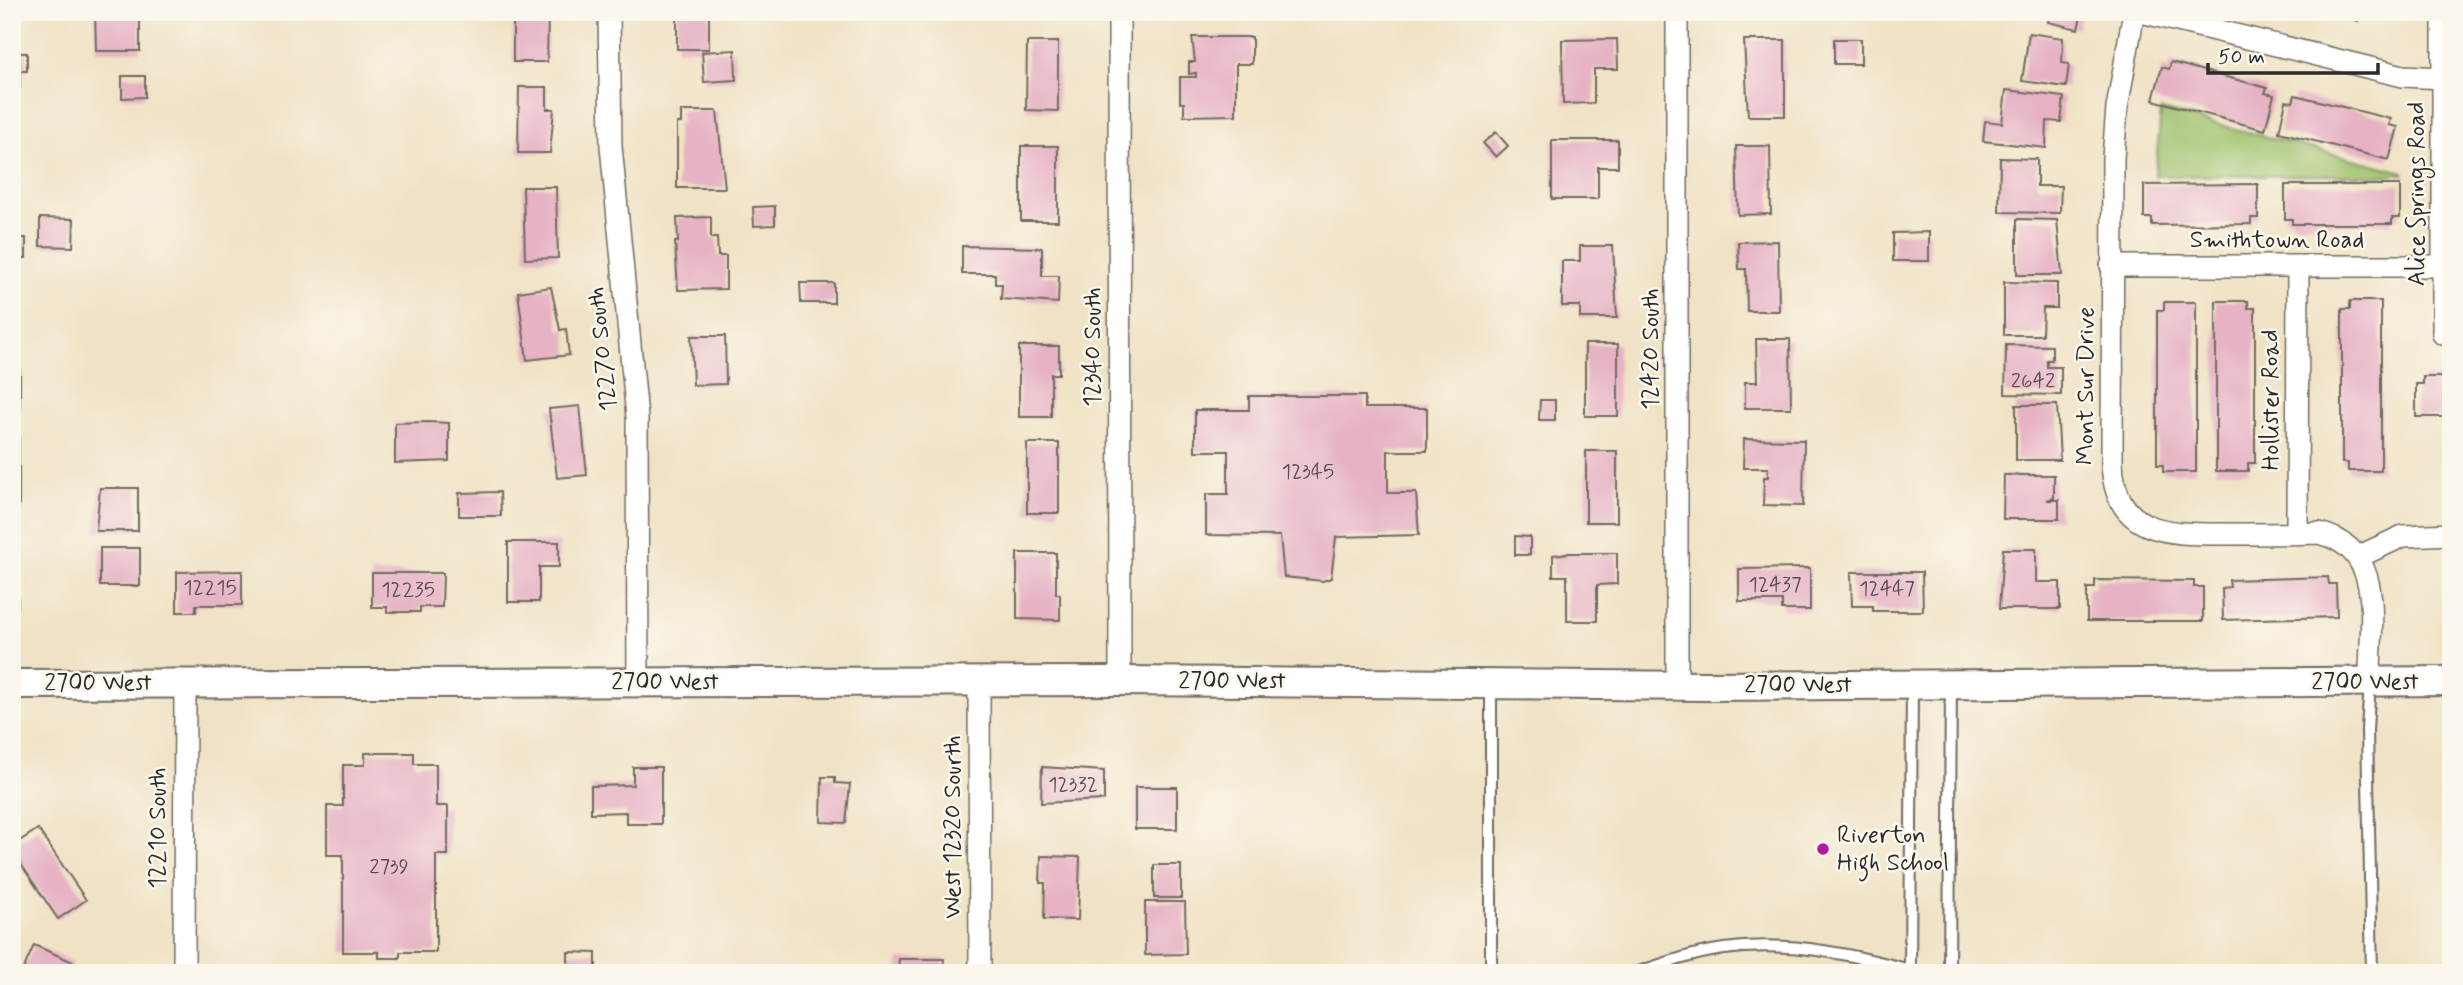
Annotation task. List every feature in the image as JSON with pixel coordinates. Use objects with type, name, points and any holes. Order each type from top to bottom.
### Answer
[{"type":"main road","name":"2700 West","points":[[12,684],[1120,681],[1677,686],[2451,681]]},
{"type":"street","name":"12270 South","points":[[609,12],[611,145],[637,417],[638,682]]},
{"type":"street","name":"12340 South","points":[[1119,12],[1120,681]]},
{"type":"street","name":"12420 South","points":[[1677,12],[1677,686]]},
{"type":"street","name":"Mont Sur Drive","points":[[2134,12],[2117,108],[2112,170],[2112,471],[2117,494],[2124,507],[2149,527],[2165,532],[2297,533],[2335,537],[2360,556]]},
{"type":"street","points":[[2141,12],[2403,76],[2443,78]]},
{"type":"street","name":"Alice Springs Road","points":[[2443,12],[2443,266],[2447,334]]},
{"type":"street","name":"Smithtown Road","points":[[2111,266],[2443,266]]},
{"type":"street","name":"Hollister Road","points":[[2297,533],[2298,266]]},
{"type":"street","points":[[2370,682],[2370,589],[2360,556],[2403,536],[2451,534]]},
{"type":"street","name":"West 12320 Sourth","points":[[979,681],[980,973]]},
{"type":"street","name":"12210 South","points":[[184,973],[185,683]]},
{"type":"lane","points":[[2370,682],[2367,730],[2372,973]]},
{"type":"lane","points":[[1491,684],[1492,973]]},
{"type":"lane","points":[[1636,973],[1725,949],[1769,947],[1828,951],[1915,971],[1912,684]]},
{"type":"lane","points":[[1950,973],[1951,684]]},
{"type":"green space","points":[[2161,110],[2404,172],[2404,175],[2155,176]]},
{"type":"building","points":[[95,12],[140,12],[140,51],[96,51]]},
{"type":"building","points":[[513,12],[548,12],[547,62],[513,62]]},
{"type":"building","points":[[677,12],[709,12],[709,49],[677,49]]},
{"type":"building","points":[[1018,12],[1054,12],[1054,15],[1018,15]]},
{"type":"building","points":[[1582,12],[1615,12],[1615,16],[1582,16]]},
{"type":"building","points":[[1747,12],[1779,12],[1779,18],[1747,17]]},
{"type":"building","points":[[2050,12],[2082,12],[2078,29],[2048,22]]},
{"type":"building","points":[[2327,12],[2367,12],[2365,17],[2359,15],[2358,21]]},
{"type":"building","points":[[2029,33],[2063,38],[2062,63],[2069,64],[2066,87],[2022,81]]},
{"type":"building","points":[[1192,37],[1252,37],[1252,64],[1236,64],[1236,115],[1184,116],[1184,103],[1180,103],[1180,77],[1196,77],[1196,73],[1189,74],[1189,62],[1195,62]]},
{"type":"building","points":[[12,38],[18,38],[18,53],[27,53],[27,71],[20,71],[20,88],[12,88]]},
{"type":"building","points":[[1617,39],[1618,69],[1594,69],[1594,103],[1563,104],[1562,40]]},
{"type":"building","points":[[1834,39],[1861,39],[1861,64],[1834,64]]},
{"type":"building","points":[[1744,40],[1785,40],[1785,116],[1748,116]]},
{"type":"building","points":[[1027,42],[1058,42],[1058,111],[1026,110]]},
{"type":"building","points":[[735,50],[736,80],[704,82],[702,52]]},
{"type":"building","points":[[2171,62],[2267,88],[2265,93],[2274,95],[2265,130],[2153,100],[2162,67],[2169,69]]},
{"type":"building","points":[[122,76],[145,76],[145,97],[122,98]]},
{"type":"building","points":[[519,87],[547,87],[547,109],[554,109],[550,153],[518,153]]},
{"type":"building","points":[[2006,90],[2064,97],[2061,122],[2047,121],[2046,148],[1983,141],[1985,121],[2002,123]]},
{"type":"building","points":[[2295,95],[2391,119],[2389,125],[2398,127],[2389,160],[2279,132],[2286,101],[2293,102]]},
{"type":"building","points":[[681,111],[717,111],[725,188],[677,188],[677,123],[681,123]]},
{"type":"building","points":[[1496,132],[1508,146],[1496,157],[1483,143]]},
{"type":"building","points":[[1552,140],[1618,140],[1618,167],[1598,167],[1598,199],[1552,199]]},
{"type":"building","points":[[1021,146],[1058,146],[1058,221],[1021,221]]},
{"type":"building","points":[[1736,146],[1770,146],[1771,214],[1738,215]]},
{"type":"building","points":[[2000,158],[2037,159],[2037,186],[2061,186],[2060,213],[1999,212]]},
{"type":"building","points":[[2258,184],[2258,218],[2251,218],[2251,224],[2152,225],[2152,218],[2144,218],[2144,185]]},
{"type":"building","points":[[2285,185],[2400,185],[2400,218],[2392,218],[2392,224],[2292,224],[2292,219],[2285,219]]},
{"type":"building","points":[[523,187],[556,187],[558,258],[525,259]]},
{"type":"building","points":[[775,206],[775,225],[754,226],[753,207]]},
{"type":"building","points":[[711,217],[711,238],[717,238],[718,256],[726,256],[726,289],[678,290],[675,242],[678,242],[677,218]]},
{"type":"building","points":[[40,218],[74,219],[73,247],[40,246]]},
{"type":"building","points":[[2017,219],[2057,220],[2062,275],[2017,275]]},
{"type":"building","points":[[1929,232],[1929,261],[1893,261],[1893,233]]},
{"type":"building","points":[[12,238],[26,238],[26,258],[12,258]]},
{"type":"building","points":[[1778,241],[1779,311],[1747,311],[1746,269],[1739,269],[1738,242]]},
{"type":"building","points":[[962,246],[1042,248],[1042,276],[1059,276],[1058,303],[1001,299],[1002,284],[995,284],[995,274],[962,274]]},
{"type":"building","points":[[1580,246],[1613,246],[1617,318],[1580,318],[1580,306],[1562,306],[1562,261],[1580,261]]},
{"type":"building","points":[[2004,282],[2057,283],[2057,308],[2043,308],[2042,335],[2004,335]]},
{"type":"building","points":[[800,283],[834,283],[834,303],[801,303]]},
{"type":"building","points":[[551,287],[560,330],[566,329],[569,355],[527,360],[518,292]]},
{"type":"building","points":[[2216,301],[2248,301],[2248,308],[2255,308],[2255,463],[2248,463],[2248,471],[2216,471]]},
{"type":"building","points":[[2350,301],[2381,301],[2381,471],[2348,471],[2348,463],[2342,463],[2342,309],[2350,309]]},
{"type":"building","points":[[2164,302],[2196,302],[2196,472],[2163,472],[2163,465],[2157,465],[2157,310],[2164,310]]},
{"type":"building","points":[[691,336],[725,336],[726,384],[693,385]]},
{"type":"building","points":[[1756,339],[1790,339],[1791,408],[1745,408],[1745,382],[1757,382]]},
{"type":"building","points":[[12,340],[20,340],[20,420],[12,420]]},
{"type":"building","points":[[1585,344],[1618,344],[1618,416],[1585,416]]},
{"type":"building","points":[[2006,345],[2052,346],[2052,360],[2047,360],[2047,367],[2061,367],[2061,395],[2005,394]]},
{"type":"building","points":[[1019,346],[1059,346],[1059,374],[1051,374],[1051,417],[1019,417]]},
{"type":"building","points":[[2423,377],[2451,377],[2451,417],[2416,417],[2416,384],[2423,384]]},
{"type":"building","points":[[1249,396],[1365,396],[1365,408],[1427,408],[1427,451],[1388,451],[1388,493],[1416,493],[1419,535],[1336,537],[1331,578],[1323,581],[1284,577],[1280,536],[1206,535],[1206,494],[1228,494],[1228,451],[1195,451],[1195,410],[1249,410]]},
{"type":"building","points":[[1540,400],[1555,400],[1555,420],[1539,420]]},
{"type":"building","points":[[2016,405],[2057,405],[2060,460],[2016,460]]},
{"type":"building","points":[[580,406],[587,475],[557,478],[549,409]]},
{"type":"building","points":[[395,423],[449,423],[449,461],[395,463]]},
{"type":"building","points":[[12,436],[19,436],[19,507],[12,507]]},
{"type":"building","points":[[1744,439],[1804,440],[1803,506],[1763,505],[1764,477],[1768,477],[1768,468],[1743,468]]},
{"type":"building","points":[[1027,443],[1059,443],[1059,513],[1027,513]]},
{"type":"building","points":[[1586,451],[1617,451],[1617,522],[1586,522]]},
{"type":"building","points":[[2004,475],[2054,475],[2054,498],[2047,500],[2059,500],[2059,519],[2003,519]]},
{"type":"building","points":[[100,488],[138,488],[138,531],[96,531]]},
{"type":"building","points":[[500,492],[501,516],[459,516],[459,493]]},
{"type":"building","points":[[1515,536],[1530,537],[1530,555],[1515,555]]},
{"type":"building","points":[[508,542],[559,542],[559,567],[539,567],[539,602],[508,602]]},
{"type":"building","points":[[12,548],[18,548],[18,607],[12,607]]},
{"type":"building","points":[[100,548],[140,548],[140,586],[100,586]]},
{"type":"building","points":[[2003,549],[2036,549],[2036,582],[2060,582],[2060,609],[1999,609]]},
{"type":"building","points":[[1017,553],[1056,553],[1056,594],[1060,594],[1060,620],[1017,619]]},
{"type":"building","points":[[1617,553],[1617,584],[1597,585],[1597,621],[1567,621],[1567,576],[1553,576],[1553,555]]},
{"type":"building","points":[[1810,568],[1810,610],[1782,610],[1782,601],[1739,601],[1739,569]]},
{"type":"building","points":[[242,571],[242,605],[196,605],[196,612],[177,612],[177,572]]},
{"type":"building","points":[[1851,572],[1922,572],[1923,611],[1873,611],[1873,606],[1852,606]]},
{"type":"building","points":[[372,573],[443,573],[442,607],[420,607],[420,612],[387,612],[387,607],[372,607]]},
{"type":"building","points":[[2328,577],[2329,584],[2336,584],[2337,617],[2223,620],[2222,588],[2230,587],[2229,580]]},
{"type":"building","points":[[2095,580],[2194,581],[2194,587],[2203,587],[2203,621],[2087,621],[2087,588],[2095,588]]},
{"type":"building","points":[[365,753],[414,753],[414,764],[436,764],[436,806],[448,806],[448,855],[436,855],[436,952],[400,952],[400,958],[379,958],[379,952],[343,952],[343,855],[327,855],[327,806],[343,806],[343,765],[365,765]]},
{"type":"building","points":[[633,767],[661,767],[661,824],[626,824],[626,812],[591,813],[591,786],[633,785]]},
{"type":"building","points":[[1042,767],[1104,771],[1104,800],[1041,803]]},
{"type":"building","points":[[822,777],[835,777],[835,783],[850,784],[846,823],[821,822]]},
{"type":"building","points":[[1135,787],[1177,787],[1177,829],[1135,829]]},
{"type":"building","points":[[38,829],[86,900],[58,919],[12,851],[12,846]]},
{"type":"building","points":[[1041,856],[1080,857],[1078,920],[1044,919],[1045,883],[1040,883]]},
{"type":"building","points":[[1154,865],[1181,865],[1181,898],[1154,898]]},
{"type":"building","points":[[1145,902],[1185,902],[1186,954],[1145,955]]},
{"type":"building","points":[[34,945],[73,962],[68,973],[23,970]]},
{"type":"building","points":[[568,952],[596,953],[596,973],[568,973]]},
{"type":"building","points":[[899,959],[944,959],[943,973],[898,973]]},
{"type":"place","name":"Riverton High School","points":[[1823,849]]}]
